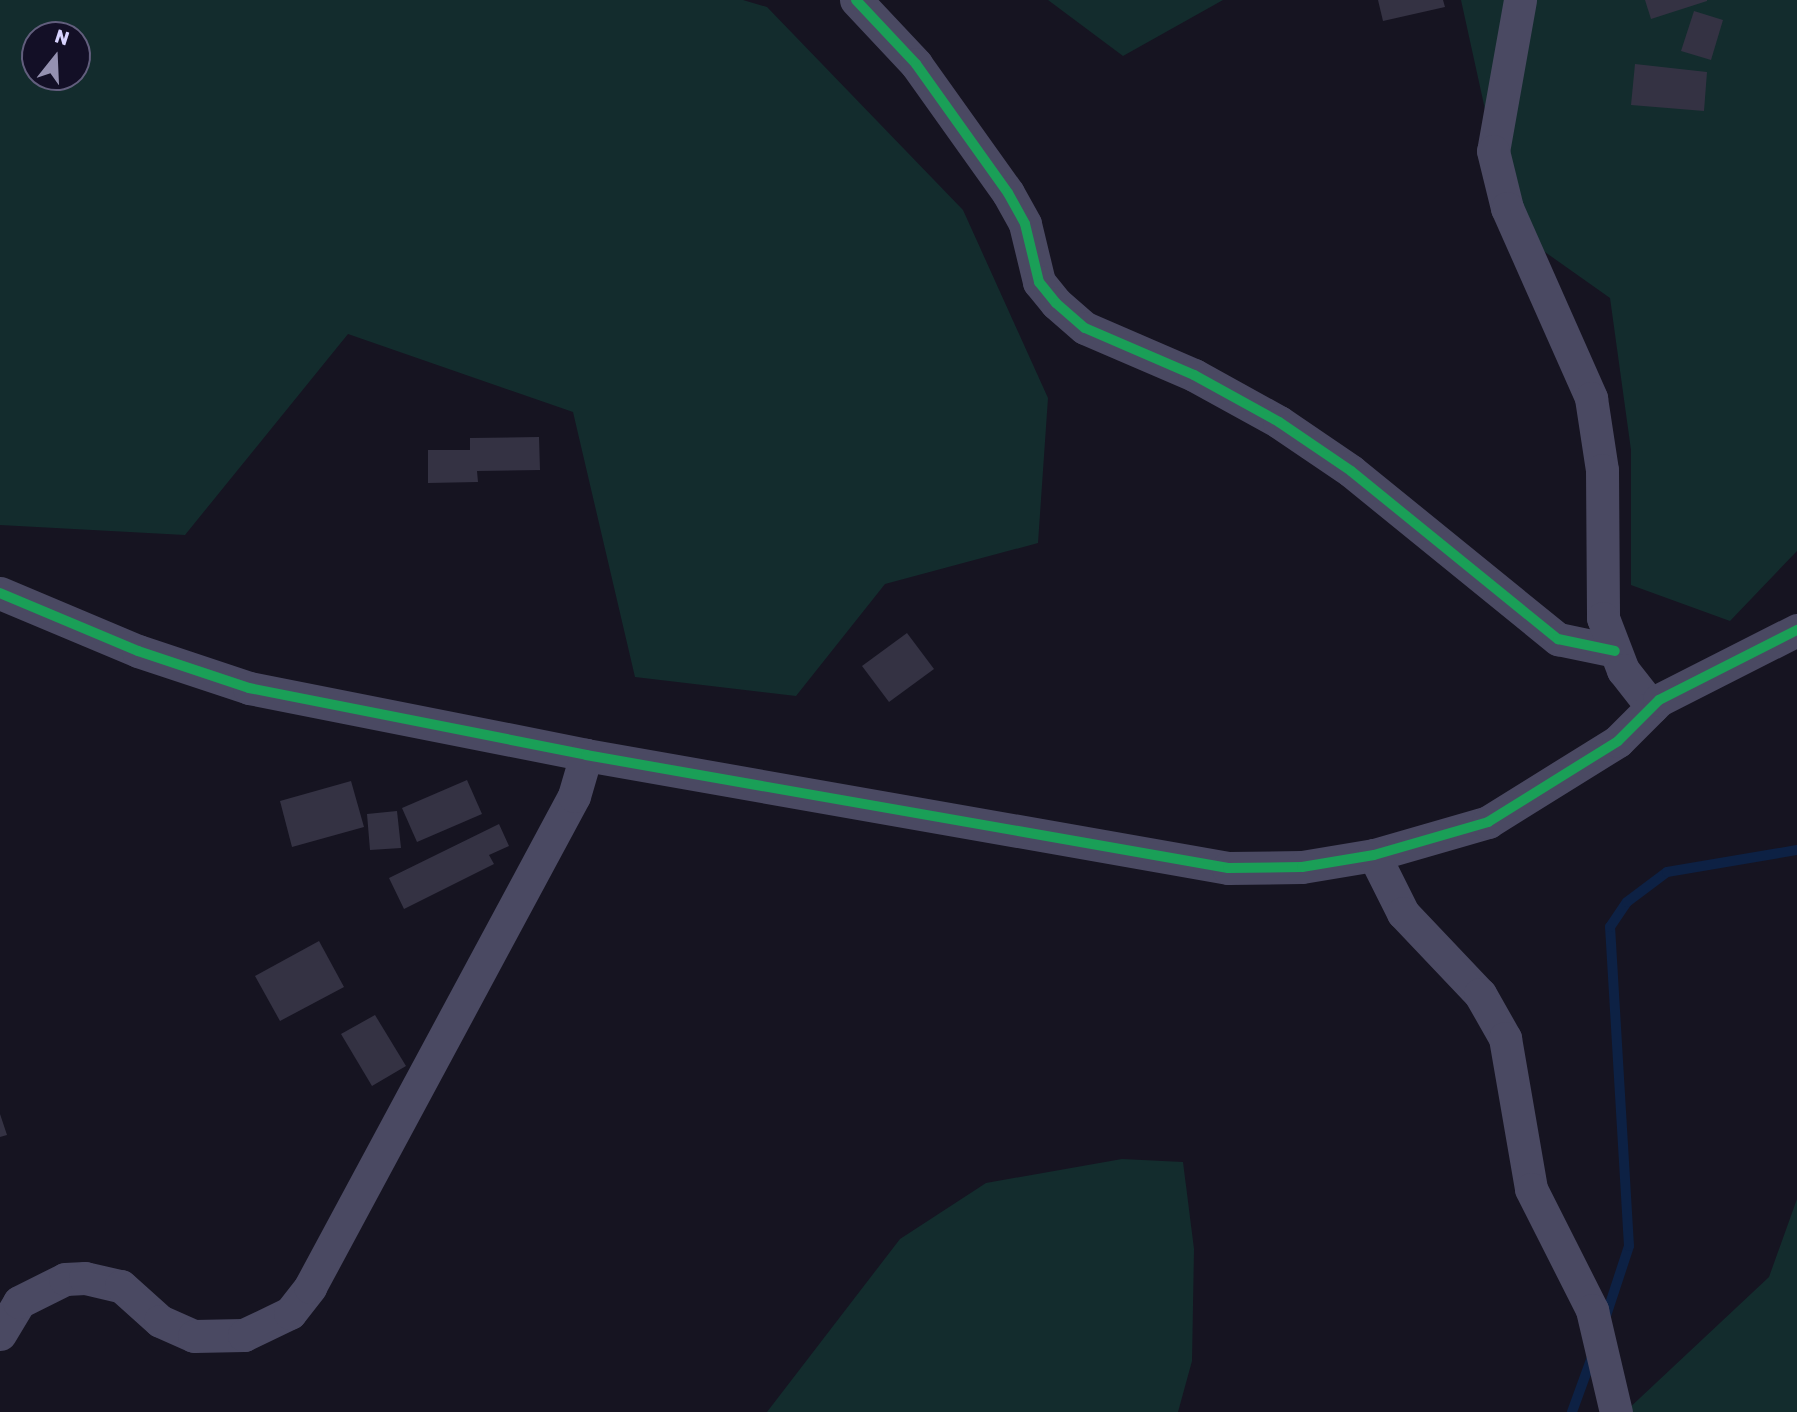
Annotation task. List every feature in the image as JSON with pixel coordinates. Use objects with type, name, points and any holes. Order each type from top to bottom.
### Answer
[{"type":"street","points":[[856,0],[916,64],[1008,193],[1024,224],[1039,282],[1056,303],[1085,328],[1194,375],[1279,422],[1351,471],[1558,639],[1615,651]]},
{"type":"street","points":[[1520,0],[1493,151],[1507,208],[1591,398],[1602,470],[1599,592],[1615,651],[1652,707]]},
{"type":"street","points":[[0,593],[138,651],[250,688],[586,755],[1227,868],[1302,867],[1374,855],[1488,822],[1618,741],[1652,707],[1797,629]]},
{"type":"street","points":[[0,1334],[19,1302],[65,1279],[85,1278],[121,1286],[160,1321],[194,1336],[244,1335],[290,1313],[310,1286],[567,808],[586,755]]},
{"type":"street","points":[[1374,855],[1403,913],[1480,994],[1505,1038],[1531,1189],[1592,1310],[1616,1412]]},
{"type":"green space","points":[[0,0],[743,0],[767,7],[963,210],[1048,398],[1038,543],[885,584],[796,696],[635,677],[573,412],[348,334],[185,535],[0,525]]},
{"type":"green space","points":[[1048,0],[1223,0],[1123,56]]},
{"type":"green space","points":[[1461,0],[1797,0],[1797,551],[1730,621],[1631,585],[1631,450],[1610,298],[1511,228]]},
{"type":"green space","points":[[1122,1159],[1183,1162],[1194,1249],[1192,1361],[1178,1412],[767,1412],[900,1239],[986,1183]]},
{"type":"green space","points":[[1797,1199],[1797,1412],[1625,1412],[1769,1277]]},
{"type":"building","points":[[1378,0],[1443,0],[1445,7],[1383,21]]},
{"type":"building","points":[[1645,0],[1707,0],[1707,1],[1651,19]]},
{"type":"building","points":[[1694,11],[1723,20],[1711,60],[1681,51]]},
{"type":"building","points":[[1635,64],[1707,72],[1704,111],[1631,105]]},
{"type":"building","points":[[539,437],[540,470],[477,471],[478,482],[428,483],[428,450],[470,450],[470,438]]},
{"type":"building","points":[[907,633],[934,669],[889,702],[862,666]]},
{"type":"building","points":[[467,780],[482,814],[417,842],[402,808]]},
{"type":"building","points":[[351,781],[364,827],[292,847],[280,801]]},
{"type":"building","points":[[397,811],[401,848],[370,850],[367,814]]},
{"type":"building","points":[[499,824],[509,846],[489,855],[494,864],[404,909],[389,878]]},
{"type":"building","points":[[319,941],[344,987],[280,1021],[255,976]]},
{"type":"building","points":[[375,1015],[406,1066],[372,1086],[341,1034]]},
{"type":"building","points":[[0,1114],[7,1135],[0,1137]]},
{"type":"waterway","points":[[1605,1319],[1629,1246],[1610,927],[1627,902],[1667,872],[1797,850]]},
{"type":"waterway","points":[[1572,1412],[1592,1357]]},
{"type":"cycle path","points":[[856,0],[916,64],[1008,193],[1025,224],[1039,282],[1056,303],[1085,328],[1194,375],[1279,422],[1351,471],[1558,639],[1615,651]]},
{"type":"cycle path","points":[[0,593],[138,651],[249,688],[586,755],[1228,868],[1302,867],[1374,855],[1488,822],[1618,741],[1659,700],[1797,630]]}]
